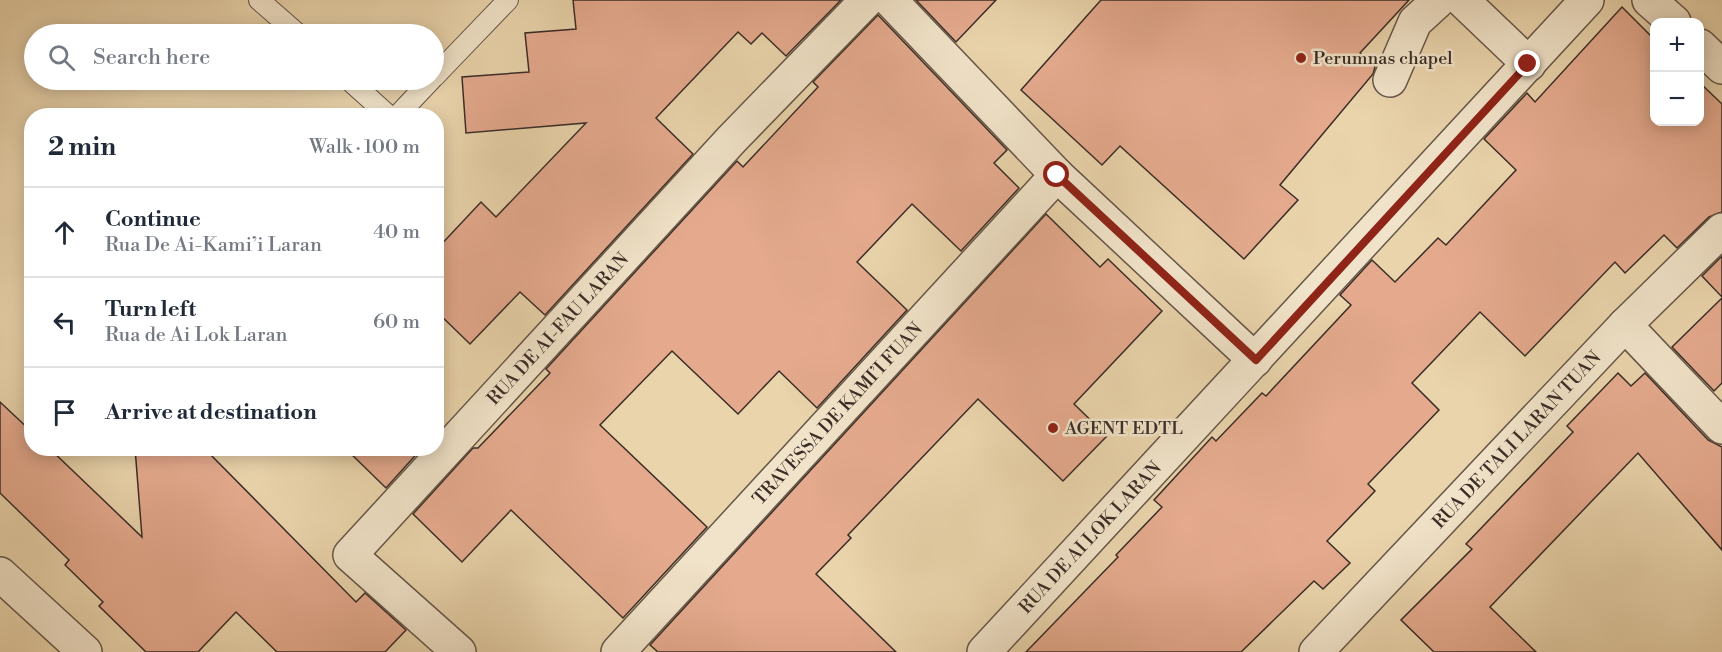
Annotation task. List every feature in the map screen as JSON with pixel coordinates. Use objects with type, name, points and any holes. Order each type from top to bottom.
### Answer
[{"type":"street","name":"RUA DE AI-FAU LARAN","points":[[444,453],[732,139],[867,0]]},
{"type":"street","points":[[890,0],[1057,175],[1256,360]]},
{"type":"street","points":[[1390,80],[1415,22],[1439,0]]},
{"type":"street","points":[[1462,0],[1528,64]]},
{"type":"street","name":"RUA DE AI LOK LARAN","points":[[993,649],[1587,0]]},
{"type":"street","points":[[1649,0],[1669,18]]},
{"type":"street","points":[[1704,50],[1722,67]]},
{"type":"street","name":"TRAVESSA DE KAMI’I FUAN","points":[[618,652],[1057,175]]},
{"type":"street","name":"RUA DE TALI LARAN TUAN","points":[[1316,652],[1625,325],[1722,230]]},
{"type":"street","points":[[1625,325],[1722,427]]},
{"type":"street","name":"RUA DE AI-FAU LARAN","points":[[441,456],[350,555],[459,652]]},
{"type":"street","points":[[0,574],[85,652]]},
{"type":"lane","points":[[259,0],[287,24]]},
{"type":"lane","points":[[444,66],[508,0]]},
{"type":"lane","points":[[360,90],[380,108]]},
{"type":"lane","points":[[404,108],[421,90]]},
{"type":"building","points":[[573,0],[841,0],[786,56],[762,33],[751,44],[738,32],[656,118],[693,154],[545,315],[520,292],[470,344],[444,319],[444,241],[481,202],[496,217],[586,123],[466,133],[462,77],[529,72],[525,33],[576,29]]},
{"type":"building","points":[[916,0],[996,0],[956,42]]},
{"type":"building","points":[[1101,0],[1409,0],[1360,53],[1375,67],[1373,74],[1280,185],[1298,200],[1244,259],[1120,146],[1102,165],[1021,90]]},
{"type":"building","points":[[1622,7],[1650,35],[1650,126],[1704,126],[1704,87],[1722,104],[1722,212],[1709,217],[1677,248],[1664,235],[1625,273],[1615,262],[1525,356],[1480,312],[1412,383],[1439,410],[1368,484],[1375,491],[1327,541],[1350,563],[1323,589],[1314,581],[1241,652],[1026,652],[1118,557],[1116,555],[1162,507],[1154,500],[1212,437],[1216,441],[1262,393],[1266,396],[1351,305],[1340,295],[1372,260],[1395,282],[1438,238],[1446,245],[1516,170],[1484,139],[1527,93],[1535,102]]},
{"type":"building","points":[[878,15],[1007,150],[994,163],[1019,188],[961,251],[912,204],[857,262],[907,310],[817,408],[779,371],[738,414],[672,351],[600,425],[707,527],[623,618],[511,510],[462,562],[413,514],[473,448],[478,448],[550,373],[546,369],[737,161],[743,167],[818,87],[813,82]]},
{"type":"building","points":[[1046,214],[1100,267],[1108,259],[1162,311],[1074,404],[1107,436],[1063,481],[978,399],[848,535],[851,538],[816,574],[896,652],[658,652],[650,645]]},
{"type":"building","points":[[1722,256],[1722,297],[1702,276]]},
{"type":"building","points":[[1722,298],[1722,383],[1714,391],[1672,347]]},
{"type":"building","points":[[1618,373],[1631,386],[1645,373],[1708,440],[1722,447],[1722,550],[1638,453],[1490,607],[1536,652],[1434,652],[1401,620],[1472,549],[1466,544],[1573,432],[1567,426]]},
{"type":"building","points":[[0,402],[24,424],[24,456],[57,456],[142,537],[136,456],[212,456],[356,602],[365,593],[406,630],[385,652],[277,652],[236,612],[198,652],[146,652],[99,606],[103,602],[65,565],[69,560],[0,493]]},
{"type":"building","points":[[353,456],[415,456],[386,488]]},
{"type":"place","name":"Perumnas chapel","points":[[1301,58]]},
{"type":"place","name":"AGENT EDTL","points":[[1053,428]]},
{"type":"route","points":[[1057,175],[1256,360],[1528,64]]}]
